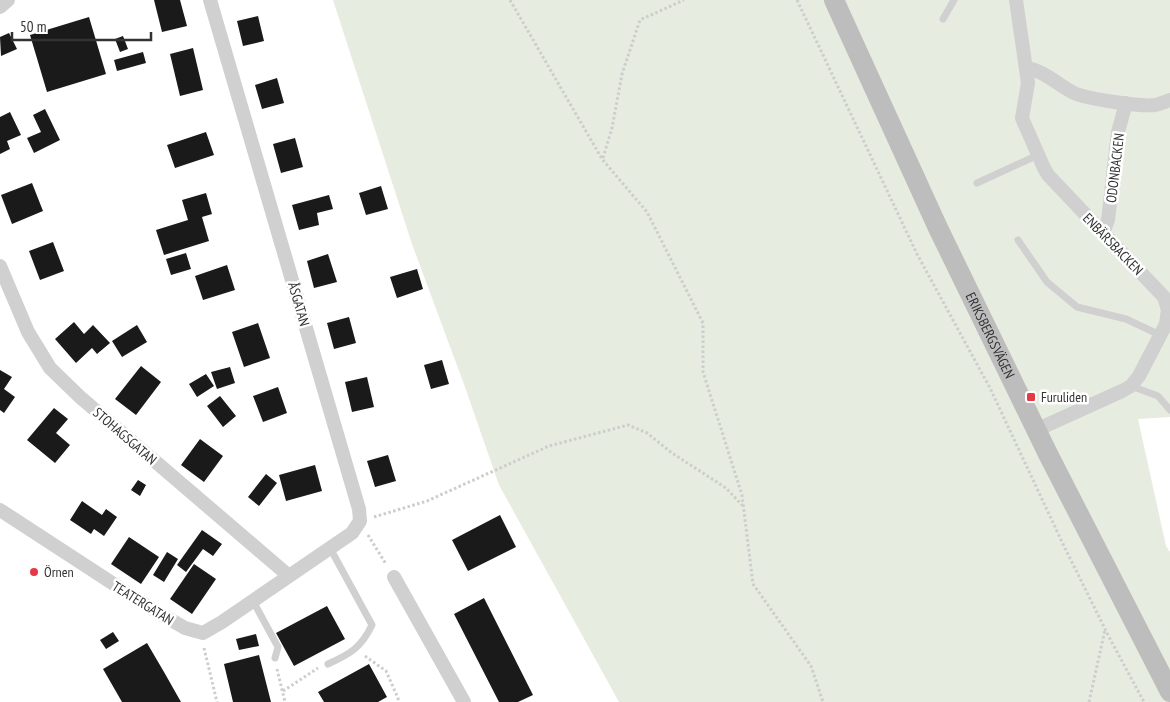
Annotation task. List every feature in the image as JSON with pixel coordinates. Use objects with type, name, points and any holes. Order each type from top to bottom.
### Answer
[{"type":"main road","name":"ERIKSBERGSVÄGEN","points":[[834,0],[938,228],[1036,430],[1111,580],[1170,692]]},
{"type":"street","points":[[0,7],[8,0]]},
{"type":"street","name":"ÅSGATAN","points":[[210,0],[359,509],[360,521]]},
{"type":"street","name":"ENBÄRSBACKEN","points":[[1016,0],[1028,89],[1022,110],[1022,118],[1048,175],[1159,291],[1168,303],[1168,317],[1160,335],[1139,376],[1131,386]]},
{"type":"street","points":[[1026,68],[1037,71],[1076,94],[1126,103],[1157,105],[1170,100]]},
{"type":"street","name":"ODONBACKEN","points":[[1103,233],[1108,220],[1118,132],[1126,103]]},
{"type":"street","name":"STOHAGSGATAN","points":[[0,266],[28,332],[50,368],[80,397],[288,576]]},
{"type":"street","points":[[1036,430],[1131,386]]},
{"type":"street","name":"TEATERGATAN","points":[[0,510],[152,610],[185,628],[203,633]]},
{"type":"street","points":[[203,633],[330,548],[352,532],[360,521]]},
{"type":"street","points":[[394,577],[464,702]]},
{"type":"lane","points":[[943,20],[954,0]]},
{"type":"lane","points":[[978,183],[1038,155]]},
{"type":"lane","points":[[1018,240],[1047,282],[1077,308],[1126,319],[1160,335]]},
{"type":"lane","points":[[1131,386],[1158,396],[1170,410]]},
{"type":"lane","points":[[328,664],[351,653],[366,638],[372,625],[330,548]]},
{"type":"lane","points":[[253,601],[278,647],[275,658]]},
{"type":"path","points":[[510,0],[602,159],[646,212],[703,323],[703,372],[742,495],[753,584],[811,666],[823,702]]},
{"type":"path","points":[[602,159],[612,128],[622,74],[640,20],[684,0]]},
{"type":"path","points":[[797,0],[917,254],[990,388],[1105,629],[1144,702]]},
{"type":"path","points":[[394,577],[360,521],[427,501],[549,446],[628,425],[647,433],[672,453],[726,488],[743,507]]},
{"type":"path","points":[[1089,702],[1105,629]]},
{"type":"path","points":[[203,633],[203,642],[217,702]]},
{"type":"path","points":[[355,649],[386,671],[398,702]]},
{"type":"path","points":[[275,658],[286,702]]},
{"type":"path","points":[[283,691],[310,672],[328,664]]},
{"type":"shaded area","points":[[333,0],[1170,0],[1170,417],[1138,419],[1166,546],[1170,552],[1170,702],[619,702],[499,485],[412,244]]},
{"type":"building","points":[[154,0],[180,0],[187,26],[162,32]]},
{"type":"building","points":[[258,16],[264,41],[243,46],[237,21]]},
{"type":"building","points":[[89,17],[106,74],[47,92],[30,35]]},
{"type":"building","points":[[9,33],[17,49],[1,56],[0,37]]},
{"type":"building","points":[[123,36],[128,49],[120,52],[115,39]]},
{"type":"building","points":[[193,48],[203,90],[180,96],[170,54]]},
{"type":"building","points":[[143,52],[146,63],[117,71],[114,60]]},
{"type":"building","points":[[277,78],[284,103],[262,109],[255,85]]},
{"type":"building","points":[[45,109],[60,140],[34,153],[27,138],[41,132],[33,115]]},
{"type":"building","points":[[10,112],[21,135],[7,141],[10,149],[0,154],[0,117]]},
{"type":"building","points":[[206,132],[214,155],[175,168],[167,145]]},
{"type":"building","points":[[295,138],[303,167],[281,173],[273,144]]},
{"type":"building","points":[[32,183],[43,211],[12,224],[1,195]]},
{"type":"building","points":[[381,186],[388,209],[366,215],[359,193]]},
{"type":"building","points":[[206,193],[212,214],[202,217],[209,241],[164,255],[156,230],[188,220],[182,200]]},
{"type":"building","points":[[329,195],[333,209],[317,213],[319,225],[299,230],[292,205]]},
{"type":"building","points":[[53,242],[64,271],[40,280],[29,251]]},
{"type":"building","points":[[186,253],[191,269],[171,275],[166,259]]},
{"type":"building","points":[[328,254],[337,282],[314,288],[307,261]]},
{"type":"building","points":[[227,265],[235,290],[203,300],[195,276]]},
{"type":"building","points":[[417,269],[423,289],[397,298],[390,277]]},
{"type":"building","points":[[349,317],[356,343],[334,349],[327,323]]},
{"type":"building","points":[[74,322],[84,334],[93,325],[110,343],[97,354],[92,348],[76,363],[55,339]]},
{"type":"building","points":[[258,323],[270,358],[244,367],[232,332]]},
{"type":"building","points":[[137,325],[147,342],[122,357],[112,341]]},
{"type":"building","points":[[442,360],[449,384],[431,389],[424,365]]},
{"type":"building","points":[[141,366],[161,382],[136,415],[115,399]]},
{"type":"building","points":[[230,367],[235,383],[217,389],[211,372]]},
{"type":"building","points":[[0,370],[12,377],[4,389],[15,397],[4,413],[0,410]]},
{"type":"building","points":[[206,374],[214,386],[197,397],[189,384]]},
{"type":"building","points":[[367,377],[374,407],[352,412],[345,382]]},
{"type":"building","points":[[278,387],[287,413],[263,422],[253,396]]},
{"type":"building","points":[[220,396],[236,416],[223,427],[207,406]]},
{"type":"building","points":[[54,408],[68,419],[56,433],[70,445],[55,463],[27,440]]},
{"type":"building","points":[[200,439],[223,456],[204,482],[181,465]]},
{"type":"building","points":[[388,455],[396,481],[375,487],[367,461]]},
{"type":"building","points":[[315,465],[322,491],[286,501],[279,475]]},
{"type":"building","points":[[266,474],[277,483],[259,506],[248,497]]},
{"type":"building","points":[[138,480],[146,485],[140,496],[131,490]]},
{"type":"building","points":[[82,501],[102,515],[106,509],[117,517],[104,536],[94,529],[91,534],[70,520]]},
{"type":"building","points":[[500,515],[516,547],[468,571],[452,540]]},
{"type":"building","points":[[202,530],[222,544],[213,556],[203,549],[186,572],[177,565]]},
{"type":"building","points":[[129,537],[159,557],[141,584],[111,564]]},
{"type":"building","points":[[167,552],[178,559],[164,582],[153,575]]},
{"type":"building","points":[[194,564],[216,579],[192,614],[170,599]]},
{"type":"building","points":[[484,598],[533,695],[518,702],[499,702],[454,614]]},
{"type":"building","points":[[327,606],[345,639],[294,666],[276,633]]},
{"type":"building","points":[[113,632],[119,641],[106,649],[100,640]]},
{"type":"building","points":[[256,634],[259,646],[239,650],[236,639]]},
{"type":"building","points":[[147,643],[181,702],[122,702],[103,669]]},
{"type":"building","points":[[259,655],[271,702],[233,702],[224,664]]},
{"type":"building","points":[[369,664],[387,697],[378,702],[324,702],[318,692]]},
{"type":"place","name":"Furuliden","points":[[1031,397]]},
{"type":"place","name":"Örnen","points":[[34,572]]}]
